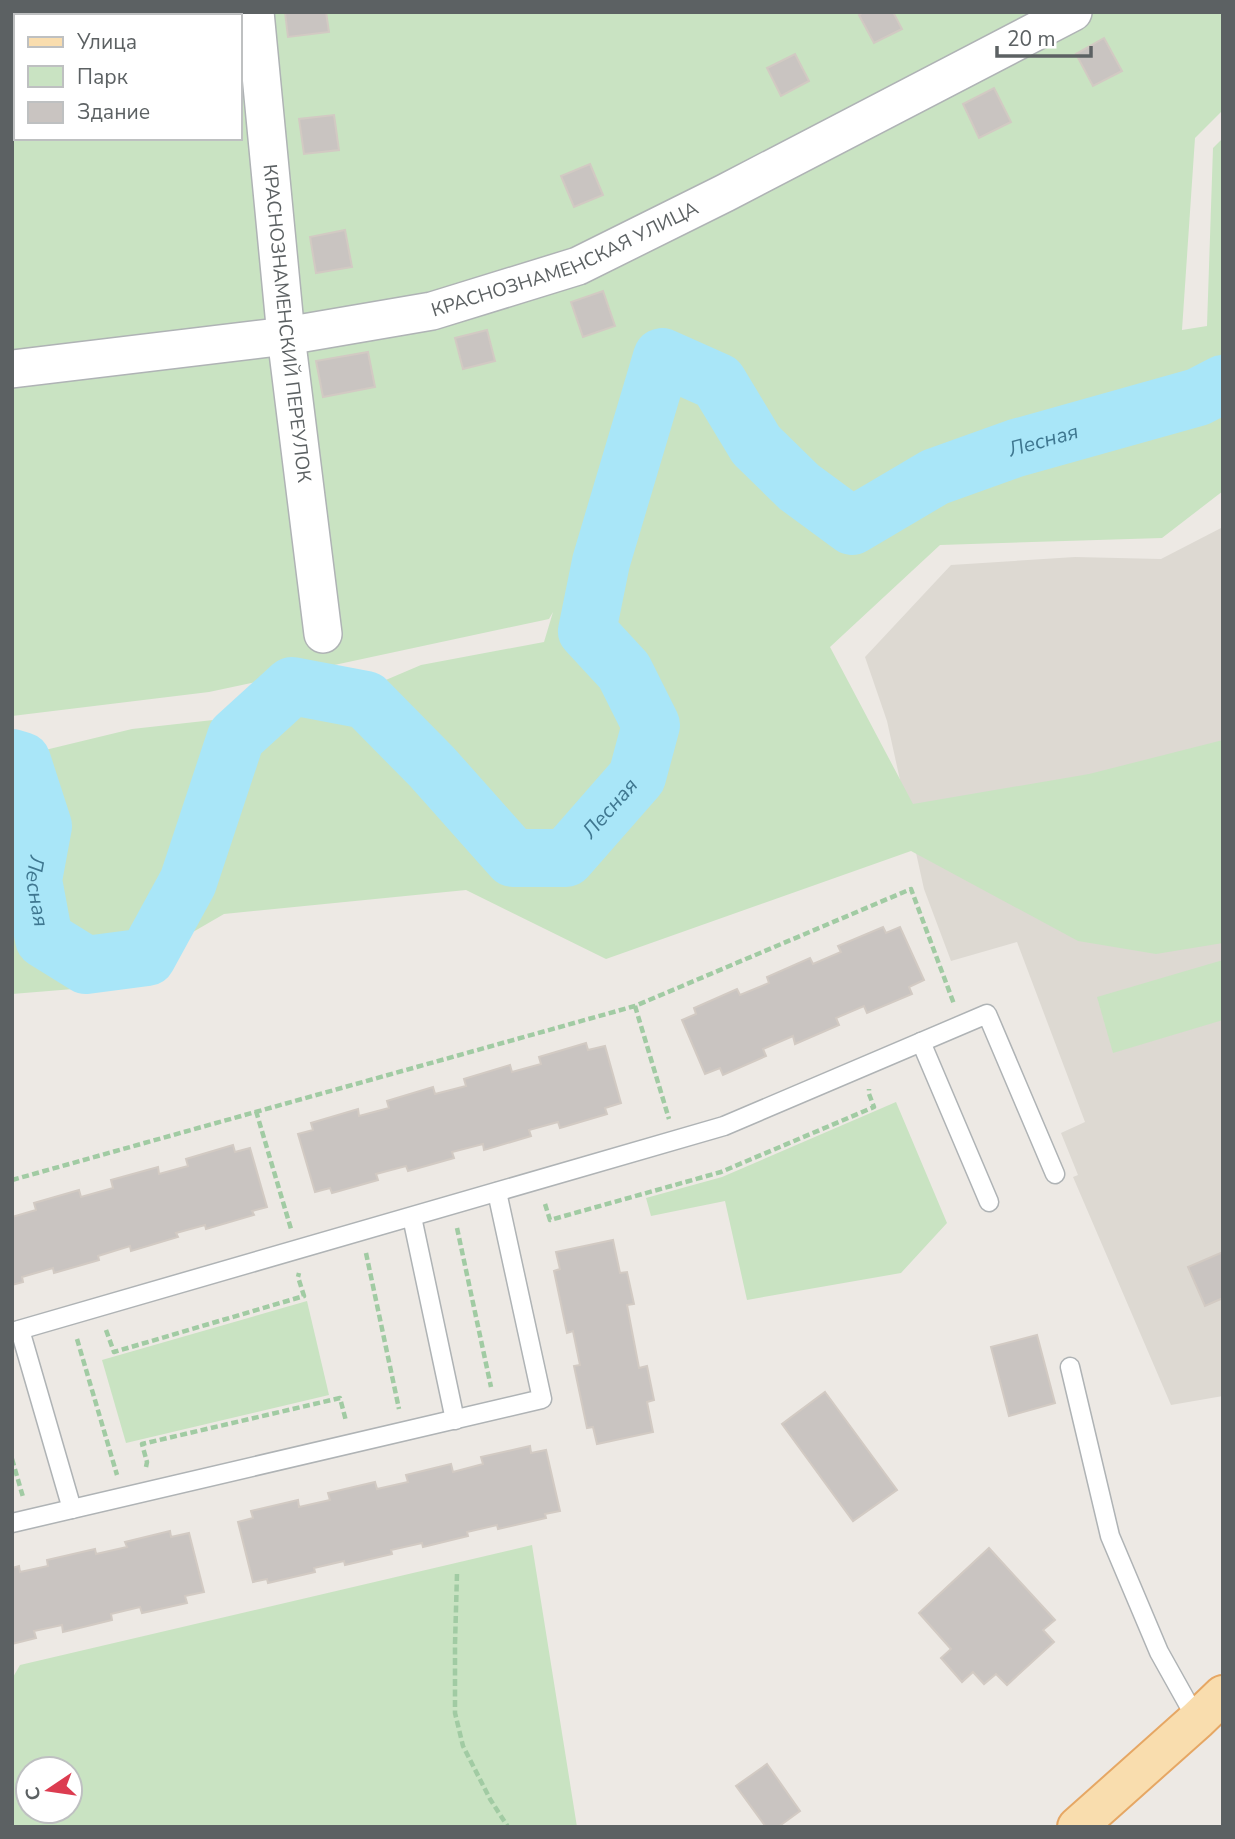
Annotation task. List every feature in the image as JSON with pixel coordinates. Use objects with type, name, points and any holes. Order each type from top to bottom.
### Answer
[{"type":"main road","points":[[1077,1827],[1210,1708]]},
{"type":"street","name":"КРАСНОЗНАМЕНСКИЙ ПЕРЕУЛОК","points":[[255,12],[286,336],[323,635]]},
{"type":"street","name":"КРАСНОЗНАМЕНСКАЯ УЛИЦА","points":[[12,369],[286,336],[432,311],[578,266],[1073,12]]},
{"type":"lane","points":[[72,1509],[16,1331],[724,1126],[987,1014],[1055,1174]]},
{"type":"lane","points":[[921,1042],[989,1202]]},
{"type":"lane","points":[[12,1523],[542,1399],[498,1192]]},
{"type":"lane","points":[[412,1217],[455,1420]]},
{"type":"lane","points":[[1070,1367],[1110,1536],[1159,1652],[1210,1708]]},
{"type":"path","points":[[12,1180],[635,1006],[911,889],[962,1025]]},
{"type":"path","points":[[635,1006],[671,1123]]},
{"type":"path","points":[[550,1220],[721,1172],[874,1107],[869,1094],[870,1086]]},
{"type":"path","points":[[256,1111],[292,1233]]},
{"type":"path","points":[[452,1205],[496,1410]]},
{"type":"path","points":[[361,1231],[404,1431]]},
{"type":"path","points":[[76,1334],[104,1328],[114,1352],[304,1296],[298,1277],[303,1266]]},
{"type":"path","points":[[70,1315],[123,1497]]},
{"type":"path","points":[[118,1479],[145,1470],[147,1462],[142,1444],[340,1398],[345,1419],[349,1424]]},
{"type":"path","points":[[457,1574],[455,1713],[463,1746],[490,1799],[508,1827]]},
{"type":"shaded area","points":[[1223,527],[1223,1396],[1171,1405],[1073,1177],[1078,1175],[1061,1133],[1085,1122],[1017,942],[951,961],[924,889],[887,721],[865,657],[951,565],[1075,557],[1161,559]]},
{"type":"green space","points":[[12,12],[1223,12],[1223,110],[1195,138],[1182,330],[1207,326],[1213,148],[1223,138],[1223,491],[1162,538],[940,545],[830,647],[913,804],[1089,774],[1223,740],[1223,943],[1156,954],[1078,941],[911,851],[606,959],[466,890],[224,914],[98,987],[12,994],[12,758],[132,729],[320,708],[421,665],[544,642],[553,612],[549,619],[209,692],[12,716]],"holes":[[[663,357],[736,403],[651,384]]]},
{"type":"green space","points":[[1223,960],[1223,1020],[1113,1053],[1097,997]]},
{"type":"green space","points":[[896,1102],[947,1223],[901,1273],[747,1300],[725,1201],[651,1216],[646,1198],[722,1177]]},
{"type":"green space","points":[[307,1301],[329,1395],[126,1443],[102,1360]]},
{"type":"green space","points":[[532,1545],[577,1827],[12,1827],[12,1679],[20,1665]]},
{"type":"building","points":[[285,12],[326,12],[329,32],[288,37]]},
{"type":"building","points":[[864,12],[893,12],[902,29],[874,43],[859,15]]},
{"type":"building","points":[[1104,38],[1122,71],[1093,86],[1076,54]]},
{"type":"building","points":[[795,54],[809,81],[781,96],[767,68]]},
{"type":"building","points":[[994,88],[1011,122],[979,138],[963,104]]},
{"type":"building","points":[[334,115],[339,150],[304,154],[299,119]]},
{"type":"building","points":[[590,164],[603,195],[574,207],[561,176]]},
{"type":"building","points":[[345,230],[352,267],[316,273],[310,237]]},
{"type":"building","points":[[603,291],[615,326],[583,337],[571,302]]},
{"type":"building","points":[[487,330],[495,361],[463,369],[455,338]]},
{"type":"building","points":[[368,352],[375,387],[323,397],[316,361]]},
{"type":"building","points":[[883,927],[886,933],[900,927],[924,980],[909,987],[912,994],[867,1013],[864,1006],[836,1018],[839,1025],[795,1044],[793,1036],[763,1049],[766,1056],[723,1075],[720,1068],[705,1074],[682,1020],[696,1014],[694,1008],[737,989],[740,995],[769,983],[767,977],[810,958],[813,964],[841,952],[838,946]]},
{"type":"building","points":[[586,1043],[588,1050],[605,1046],[621,1103],[605,1108],[607,1114],[560,1128],[558,1122],[529,1130],[531,1136],[484,1150],[483,1144],[452,1152],[454,1158],[408,1171],[406,1166],[376,1174],[378,1180],[332,1193],[330,1188],[315,1192],[298,1134],[313,1130],[311,1123],[358,1109],[359,1116],[389,1108],[387,1101],[433,1087],[435,1094],[466,1086],[464,1079],[510,1065],[512,1072],[541,1064],[539,1057]]},
{"type":"building","points":[[233,1145],[235,1152],[250,1148],[267,1207],[252,1211],[254,1215],[206,1229],[205,1225],[176,1233],[178,1237],[131,1251],[130,1246],[98,1256],[99,1260],[54,1273],[53,1268],[22,1277],[23,1282],[12,1285],[12,1217],[36,1210],[34,1203],[79,1190],[81,1197],[113,1188],[111,1180],[158,1167],[159,1174],[188,1166],[186,1159]]},
{"type":"building","points":[[613,1240],[620,1273],[627,1272],[634,1304],[627,1305],[639,1368],[647,1366],[654,1400],[647,1402],[653,1432],[597,1444],[593,1427],[587,1428],[574,1366],[580,1365],[573,1331],[567,1333],[554,1271],[560,1269],[556,1252]]},
{"type":"building","points":[[1223,1252],[1223,1298],[1205,1306],[1188,1267]]},
{"type":"building","points":[[1037,1335],[1055,1403],[1009,1416],[991,1347]]},
{"type":"building","points":[[825,1392],[897,1490],[853,1521],[782,1424]]},
{"type":"building","points":[[530,1446],[531,1453],[546,1450],[560,1511],[545,1514],[546,1518],[498,1529],[497,1525],[467,1532],[468,1536],[423,1547],[422,1543],[391,1550],[392,1554],[345,1565],[344,1561],[314,1568],[315,1572],[268,1583],[267,1579],[253,1582],[238,1522],[253,1518],[251,1511],[298,1500],[299,1507],[330,1500],[328,1493],[375,1482],[377,1489],[408,1482],[406,1475],[451,1464],[453,1472],[483,1464],[481,1457]]},
{"type":"building","points":[[170,1531],[171,1537],[189,1533],[204,1592],[185,1596],[187,1603],[142,1613],[140,1607],[111,1614],[112,1620],[63,1632],[62,1625],[34,1631],[36,1638],[12,1644],[12,1568],[19,1566],[20,1572],[48,1566],[47,1560],[95,1549],[96,1554],[127,1547],[125,1542]]},
{"type":"building","points":[[989,1548],[1055,1620],[1043,1630],[1054,1642],[1007,1685],[996,1674],[984,1684],[973,1672],[962,1682],[941,1658],[951,1649],[919,1613]]},
{"type":"building","points":[[767,1764],[800,1811],[778,1827],[766,1827],[736,1786]]},
{"type":"waterway","name":"Лесная","points":[[12,758],[22,761],[43,826],[33,880],[44,939],[86,965],[147,957],[188,882],[236,737],[292,686],[366,700],[432,767],[513,858],[566,858],[637,777],[651,725],[624,671],[587,631],[601,562],[662,357],[718,382],[756,445],[799,487],[852,526],[935,477],[1016,448],[1198,397],[1223,384]]}]
